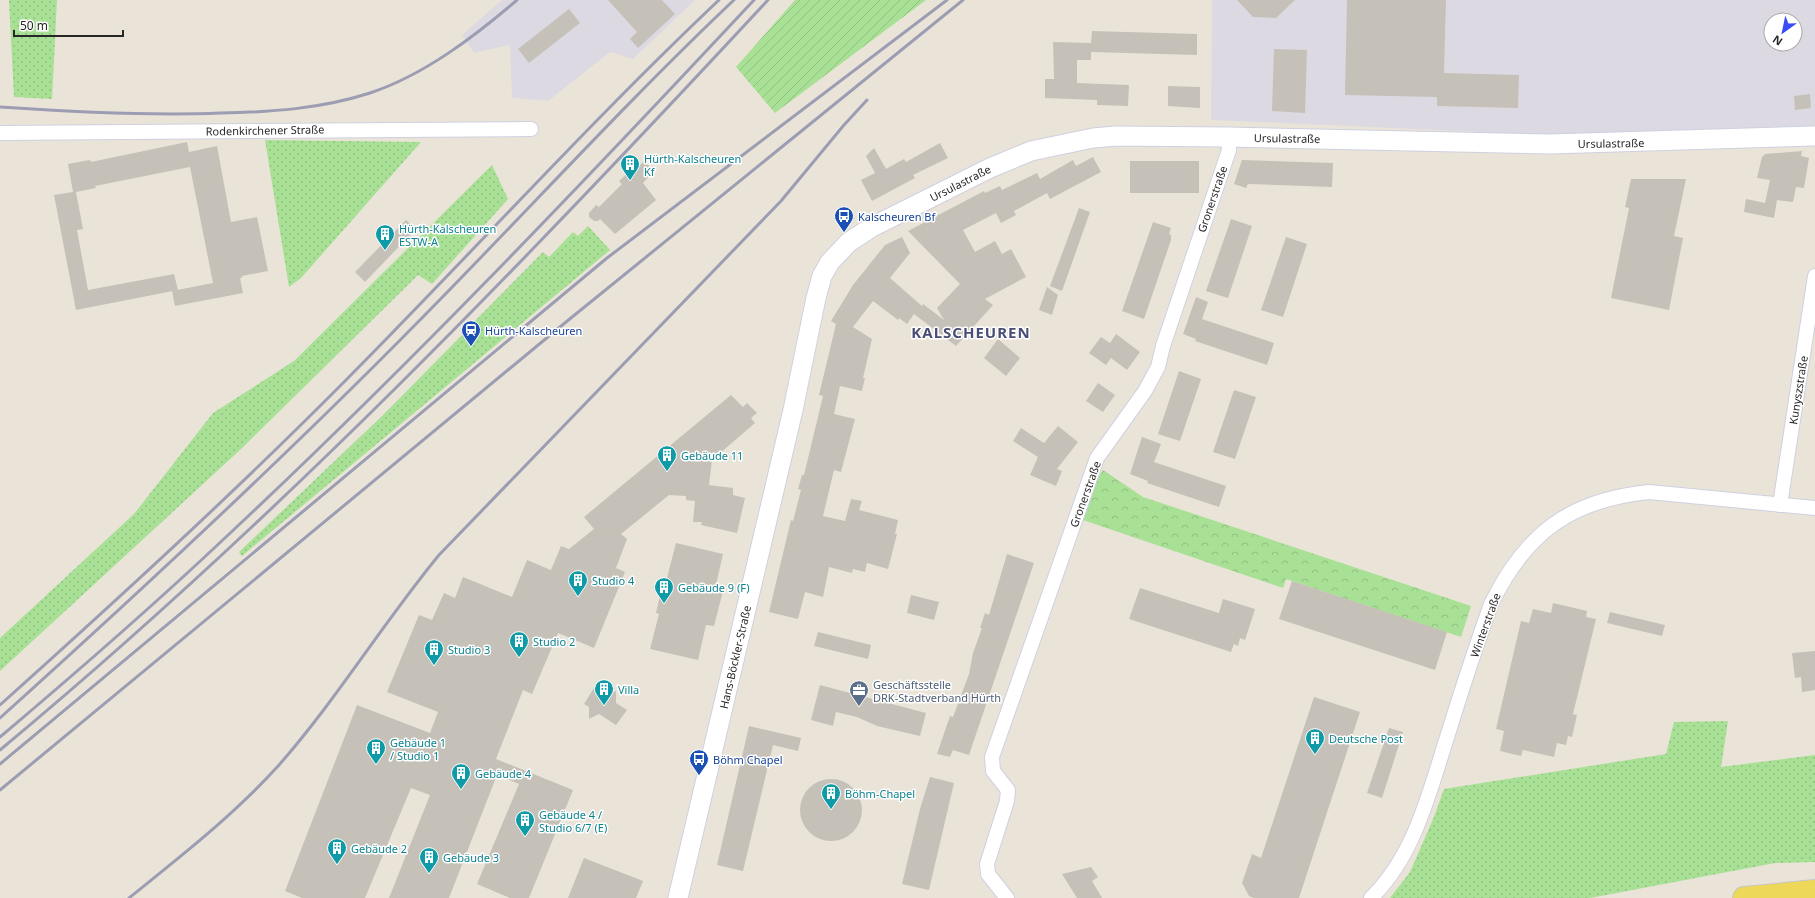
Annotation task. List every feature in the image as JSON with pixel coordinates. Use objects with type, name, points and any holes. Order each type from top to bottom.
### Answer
[{"type":"main road","points":[[1744,898],[1815,891]]},
{"type":"street","name":"Rodenkirchener Straße","points":[[0,133],[531,129]]},
{"type":"street","name":"Ursulastraße","points":[[816,298],[822,276],[830,262],[849,242],[872,227],[976,175],[1031,151],[1093,138],[1116,136],[1228,137],[1550,144],[1815,136]]},
{"type":"street","name":"Gronerstraße","points":[[1007,898],[988,874],[987,864],[1007,801],[1008,790],[993,771],[992,757],[1097,458],[1145,391],[1158,368],[1165,339],[1229,150],[1228,137]]},
{"type":"street","name":"Kunyszstraße","points":[[1780,505],[1815,276]]},
{"type":"street","name":"Hans-Böckler-Straße","points":[[678,898],[793,410],[816,298]]},
{"type":"street","name":"Winterstraße","points":[[1371,898],[1389,878],[1409,844],[1433,782],[1491,604],[1509,570],[1528,546],[1543,532],[1580,508],[1602,500],[1627,494],[1649,492],[1815,508]]},
{"type":"shaded area","points":[[502,0],[695,0],[633,59],[610,52],[548,101],[512,98],[510,45],[474,53],[462,35]]},
{"type":"shaded area","points":[[1212,0],[1815,0],[1815,129],[1574,136],[1211,120]]},
{"type":"green space","points":[[9,0],[57,0],[52,99],[14,97]]},
{"type":"green space","points":[[795,0],[926,0],[775,113],[736,67]]},
{"type":"green space","points":[[265,140],[421,142],[301,278],[289,287]]},
{"type":"green space","points":[[492,165],[508,199],[432,284],[418,275],[240,450],[0,671],[0,638],[134,514],[213,413],[294,361]]},
{"type":"green space","points":[[588,226],[610,250],[242,556],[239,552],[381,417],[464,333],[469,338],[479,328],[474,322],[543,252],[549,257],[573,232],[578,236]]},
{"type":"green space","points":[[1103,470],[1143,497],[1471,606],[1461,637],[1286,579],[1283,588],[1080,519],[1089,491]]},
{"type":"green space","points":[[1728,721],[1721,767],[1815,755],[1815,862],[1775,863],[1590,898],[1390,898],[1410,872],[1434,817],[1444,789],[1666,754],[1674,722]]},
{"type":"building","points":[[608,0],[662,0],[675,14],[638,48],[630,39],[637,32]]},
{"type":"building","points":[[1237,0],[1295,0],[1276,18],[1253,17]]},
{"type":"building","points":[[1347,0],[1446,0],[1444,73],[1519,75],[1518,108],[1437,106],[1437,97],[1345,95]]},
{"type":"building","points":[[569,9],[580,23],[529,63],[518,49]]},
{"type":"building","points":[[1092,31],[1197,34],[1197,55],[1091,52],[1091,60],[1077,60],[1077,83],[1129,85],[1128,106],[1097,105],[1097,100],[1045,98],[1045,79],[1054,79],[1053,42],[1091,43]]},
{"type":"building","points":[[1274,49],[1307,50],[1305,113],[1272,111]]},
{"type":"building","points":[[1168,86],[1200,87],[1200,108],[1168,106]]},
{"type":"building","points":[[1810,94],[1811,108],[1795,110],[1794,96]]},
{"type":"building","points":[[187,142],[189,152],[217,146],[231,222],[257,217],[268,271],[242,276],[242,278],[240,278],[243,293],[175,306],[172,291],[76,310],[54,195],[73,192],[68,164],[90,160],[91,162]],"holes":[[[190,167],[213,283],[178,290],[174,274],[88,290],[77,230],[83,229],[76,192],[96,188],[95,186]]]},
{"type":"building","points":[[940,143],[948,158],[913,175],[915,178],[872,201],[861,180],[875,173],[866,156],[874,148],[886,169],[904,159],[906,162]]},
{"type":"building","points":[[1802,151],[1801,156],[1809,158],[1804,188],[1796,187],[1793,202],[1777,200],[1774,218],[1744,212],[1746,199],[1765,203],[1770,180],[1757,178],[1762,157],[1765,154]]},
{"type":"building","points":[[1093,157],[1101,172],[1050,199],[1047,193],[1014,211],[1016,215],[1001,223],[996,213],[963,230],[975,252],[995,241],[1002,254],[1011,249],[1026,277],[985,299],[993,305],[956,346],[914,314],[907,324],[899,318],[898,320],[873,301],[853,327],[872,339],[863,378],[865,378],[862,391],[840,386],[834,414],[855,419],[841,472],[834,470],[823,516],[845,521],[851,499],[862,501],[859,510],[898,520],[895,534],[897,534],[888,569],[867,563],[865,572],[853,569],[852,573],[829,567],[823,597],[805,592],[798,619],[769,612],[791,520],[793,521],[801,490],[798,489],[802,475],[804,475],[823,396],[819,395],[836,324],[831,321],[853,285],[885,245],[902,237],[910,253],[890,278],[922,306],[923,304],[944,320],[937,308],[960,284],[908,231],[984,191],[985,193],[1000,186],[1002,190],[1037,173],[1040,179],[1073,160],[1076,166]]},
{"type":"building","points":[[1242,160],[1333,163],[1332,187],[1248,184],[1246,188],[1234,184]]},
{"type":"building","points":[[644,161],[654,171],[643,183],[656,200],[615,234],[600,219],[598,221],[594,221],[589,217],[589,213],[596,205],[599,207],[622,184],[619,181],[631,170],[633,173]]},
{"type":"building","points":[[1130,161],[1199,161],[1199,193],[1130,193]]},
{"type":"building","points":[[1631,179],[1686,179],[1674,236],[1683,238],[1669,310],[1611,298],[1629,208],[1625,207]]},
{"type":"building","points":[[1079,208],[1090,212],[1062,291],[1050,286]]},
{"type":"building","points":[[1231,219],[1252,226],[1228,298],[1206,291]]},
{"type":"building","name":"Hürth-Kalscheuren ESTW-A","points":[[406,220],[416,229],[365,282],[355,272]]},
{"type":"building","points":[[1153,222],[1171,228],[1169,234],[1171,235],[1171,240],[1144,319],[1122,311]]},
{"type":"building","points":[[1286,237],[1307,244],[1283,317],[1261,310]]},
{"type":"building","points":[[1047,287],[1058,295],[1052,315],[1039,310]]},
{"type":"building","points":[[1196,297],[1208,302],[1202,319],[1274,343],[1267,365],[1195,341],[1196,339],[1183,334]]},
{"type":"building","points":[[1116,334],[1140,352],[1127,370],[1111,358],[1106,365],[1089,353],[1101,337],[1110,343]]},
{"type":"building","points":[[998,339],[1020,358],[1006,376],[984,358]]},
{"type":"building","points":[[1179,371],[1201,379],[1180,441],[1158,434]]},
{"type":"building","points":[[1098,383],[1115,395],[1103,412],[1086,401]]},
{"type":"building","points":[[1234,390],[1256,397],[1235,459],[1213,452]]},
{"type":"building","points":[[731,395],[743,407],[747,403],[757,413],[751,418],[755,423],[712,460],[709,485],[733,488],[733,495],[745,498],[737,533],[701,525],[702,522],[693,522],[695,501],[686,500],[686,496],[669,495],[621,534],[627,539],[616,568],[625,572],[594,648],[558,633],[532,694],[523,690],[496,759],[573,790],[529,898],[510,898],[477,884],[519,784],[497,775],[449,898],[389,898],[430,795],[411,788],[365,898],[302,898],[285,891],[357,705],[430,733],[438,712],[387,692],[419,615],[432,620],[444,593],[455,598],[463,577],[512,597],[527,560],[551,570],[561,546],[569,549],[594,529],[584,517]]},
{"type":"building","points":[[1058,426],[1078,442],[1057,469],[1062,471],[1056,486],[1030,475],[1038,457],[1013,441],[1021,428],[1044,443]]},
{"type":"building","points":[[1142,437],[1161,444],[1154,462],[1226,486],[1219,507],[1147,483],[1148,481],[1130,474]]},
{"type":"building","name":"Gebäude 9 (F)","points":[[676,543],[723,554],[715,589],[723,591],[714,626],[706,625],[698,660],[650,649],[659,614],[656,613],[664,577],[667,578]]},
{"type":"building","points":[[1007,554],[1034,563],[969,755],[953,750],[950,757],[937,754],[950,716],[953,717],[969,674],[973,653],[982,628],[980,628],[985,613],[989,615]]},
{"type":"building","points":[[1292,581],[1447,632],[1435,670],[1279,619]]},
{"type":"building","points":[[1140,588],[1219,613],[1223,599],[1255,609],[1245,640],[1240,638],[1238,646],[1234,644],[1231,652],[1129,619]]},
{"type":"building","points":[[911,595],[939,602],[934,620],[907,613]]},
{"type":"building","points":[[1553,603],[1587,611],[1586,617],[1596,619],[1573,714],[1577,715],[1572,737],[1568,736],[1566,745],[1557,743],[1554,757],[1523,750],[1521,756],[1500,751],[1504,731],[1496,729],[1521,621],[1529,623],[1533,609],[1551,613]]},
{"type":"building","points":[[1610,612],[1665,625],[1662,636],[1607,623]]},
{"type":"building","points":[[818,632],[871,645],[868,659],[814,646]]},
{"type":"building","points":[[1815,651],[1815,690],[1802,692],[1801,677],[1795,678],[1792,653]]},
{"type":"building","name":"Geschäftsstelle DRK-Stadtverband Hürth","points":[[820,685],[926,713],[920,736],[877,726],[857,717],[836,712],[833,726],[811,720]]},
{"type":"building","name":"Villa","points":[[594,688],[605,696],[616,691],[616,703],[627,710],[616,725],[599,714],[589,719],[589,707],[584,704]]},
{"type":"building","name":"Deutsche Post","points":[[1314,697],[1360,712],[1299,898],[1254,898],[1249,896],[1242,883],[1252,854],[1261,858]]},
{"type":"building","points":[[749,726],[801,738],[798,751],[773,745],[743,871],[717,865]]},
{"type":"building","points":[[1389,728],[1403,732],[1382,798],[1367,793]]},
{"type":"building","points":[[930,777],[954,783],[929,890],[902,884],[920,809]]},
{"type":"building","name":"Böhm-Chapel","points":[[825,779],[837,779],[853,788],[860,798],[862,810],[860,822],[853,832],[837,841],[825,841],[814,836],[805,827],[800,816],[800,804],[805,793],[814,784]]},
{"type":"building","points":[[584,858],[643,881],[636,898],[568,898]]},
{"type":"building","points":[[1091,867],[1098,877],[1092,881],[1102,898],[1077,898],[1062,874]]},
{"type":"railway","points":[[0,107],[110,113],[193,114],[239,113],[296,109],[333,103],[370,93],[410,76],[448,54],[517,0]]},
{"type":"railway","points":[[0,705],[176,545],[305,421],[394,332],[624,93],[719,0]]},
{"type":"railway","points":[[0,718],[106,622],[263,475],[365,375],[653,79],[734,0]]},
{"type":"railway","points":[[0,737],[171,588],[362,407],[560,205],[754,0]]},
{"type":"railway","points":[[0,750],[102,663],[202,573],[396,388],[584,196],[768,0]]},
{"type":"railway","points":[[0,764],[607,258],[947,0]]},
{"type":"railway","points":[[0,790],[566,322],[963,0]]},
{"type":"railway","points":[[129,898],[225,818],[279,765],[321,714],[418,581],[439,555],[781,201],[844,125],[867,100]]},
{"type":"place","name":"Hürth-Kalscheuren Kf","points":[[630,181]]},
{"type":"place","name":"Kalscheuren Bf","points":[[844,233]]},
{"type":"place","name":"Hürth-Kalscheuren ESTW-A","points":[[385,251]]},
{"type":"place","name":"Hürth-Kalscheuren","points":[[471,347]]},
{"type":"place","name":"Gebäude 11","points":[[667,472]]},
{"type":"place","name":"Studio 4","points":[[578,597]]},
{"type":"place","name":"Gebäude 9 (F)","points":[[664,604]]},
{"type":"place","name":"Studio 2","points":[[519,658]]},
{"type":"place","name":"Studio 3","points":[[434,666]]},
{"type":"place","name":"Villa","points":[[604,706]]},
{"type":"place","name":"Geschäftsstelle DRK-Stadtverband Hürth","points":[[859,707]]},
{"type":"place","name":"Deutsche Post","points":[[1315,755]]},
{"type":"place","name":"Gebäude 1 / Studio 1","points":[[376,765]]},
{"type":"place","name":"Böhm Chapel","points":[[699,776]]},
{"type":"place","name":"Gebäude 4","points":[[461,790]]},
{"type":"place","name":"Böhm-Chapel","points":[[831,810]]},
{"type":"place","name":"Gebäude 4 / Studio 6/7 (E)","points":[[525,837]]},
{"type":"place","name":"Gebäude 2","points":[[337,865]]},
{"type":"place","name":"Gebäude 3","points":[[429,874]]},
{"type":"district","name":"KALSCHEUREN","points":[[971,332]]}]
